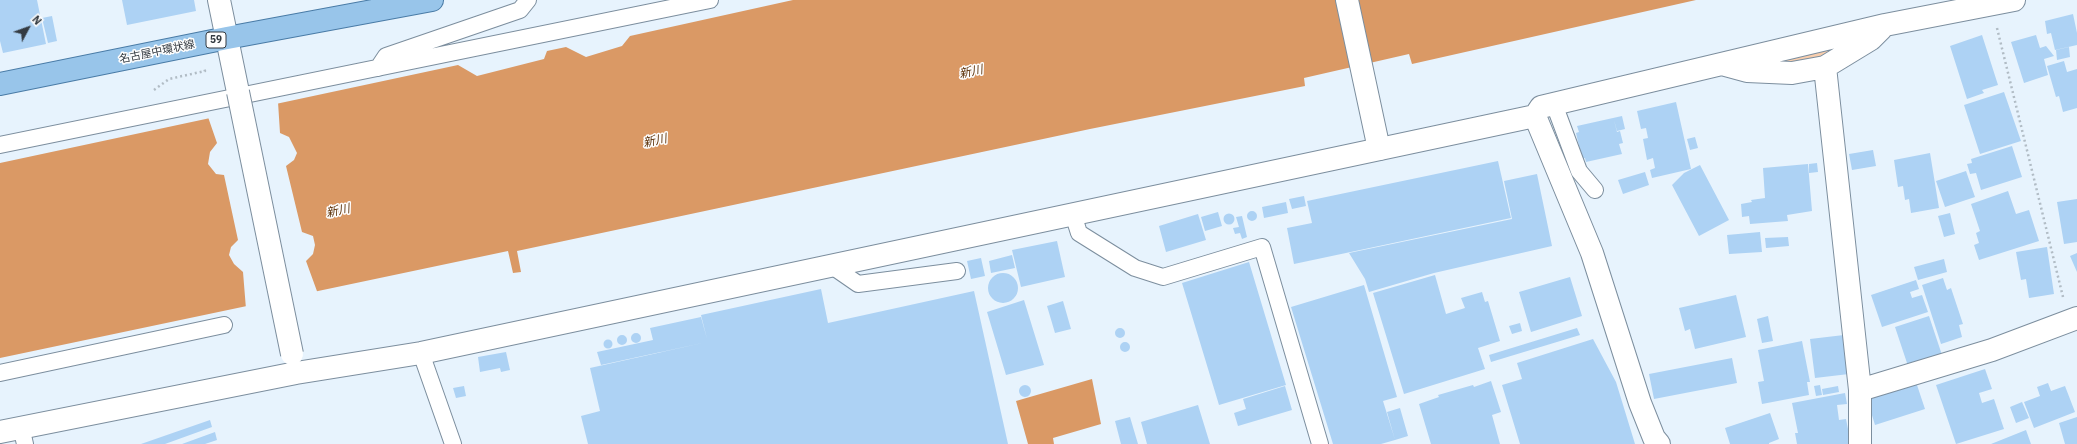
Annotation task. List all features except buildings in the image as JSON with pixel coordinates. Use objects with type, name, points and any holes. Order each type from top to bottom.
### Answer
[{"type":"main road","name":"名古屋中環状線","points":[[0,84],[227,38],[432,0]]},
{"type":"street","points":[[218,0],[294,363]]},
{"type":"street","points":[[1347,0],[1379,149]]},
{"type":"street","points":[[0,432],[23,436],[294,363],[421,353],[1535,116],[1541,107],[1885,25],[2014,0]]},
{"type":"street","points":[[1720,64],[1747,72],[1792,73],[1825,67],[1871,39],[1885,25]]},
{"type":"street","points":[[1825,67],[1860,390],[1860,444]]},
{"type":"street","points":[[1535,116],[1592,253],[1640,403],[1654,438],[1659,444]]},
{"type":"street","points":[[1860,390],[1992,350],[2073,319]]},
{"type":"lane","points":[[378,68],[386,56],[520,10],[528,0]]},
{"type":"lane","points":[[0,145],[710,0]]},
{"type":"lane","points":[[1554,104],[1579,171],[1595,190]]},
{"type":"lane","points":[[1073,214],[1079,233],[1135,268],[1163,277],[1262,247],[1320,444]]},
{"type":"lane","points":[[832,266],[858,284],[957,271]]},
{"type":"lane","points":[[0,373],[224,325]]},
{"type":"lane","points":[[421,353],[453,444]]},
{"type":"path","points":[[1991,4],[2073,319]]},
{"type":"path","points":[[150,93],[169,80],[205,71],[198,44]]},
{"type":"shaded area","points":[[1865,38],[1832,57],[1795,66],[1749,65]]},
{"type":"water","name":"新川","points":[[793,0],[1696,0],[1412,64],[1409,54],[1304,78],[1305,86],[1090,129],[517,251],[521,272],[513,273],[508,251],[0,358],[0,163],[458,65],[477,76],[544,59],[547,51],[566,47],[586,57],[622,46],[630,36]]},
{"type":"water","points":[[1092,379],[1101,424],[1053,438],[1054,444],[1028,444],[1016,401]]},
{"type":"pier","points":[[278,102],[280,133],[289,137],[297,153],[294,160],[286,166],[302,232],[313,236],[315,245],[313,254],[306,261],[318,294],[246,309],[243,272],[234,264],[229,255],[231,247],[238,240],[224,175],[216,174],[208,164],[210,152],[217,143],[208,117]]}]
